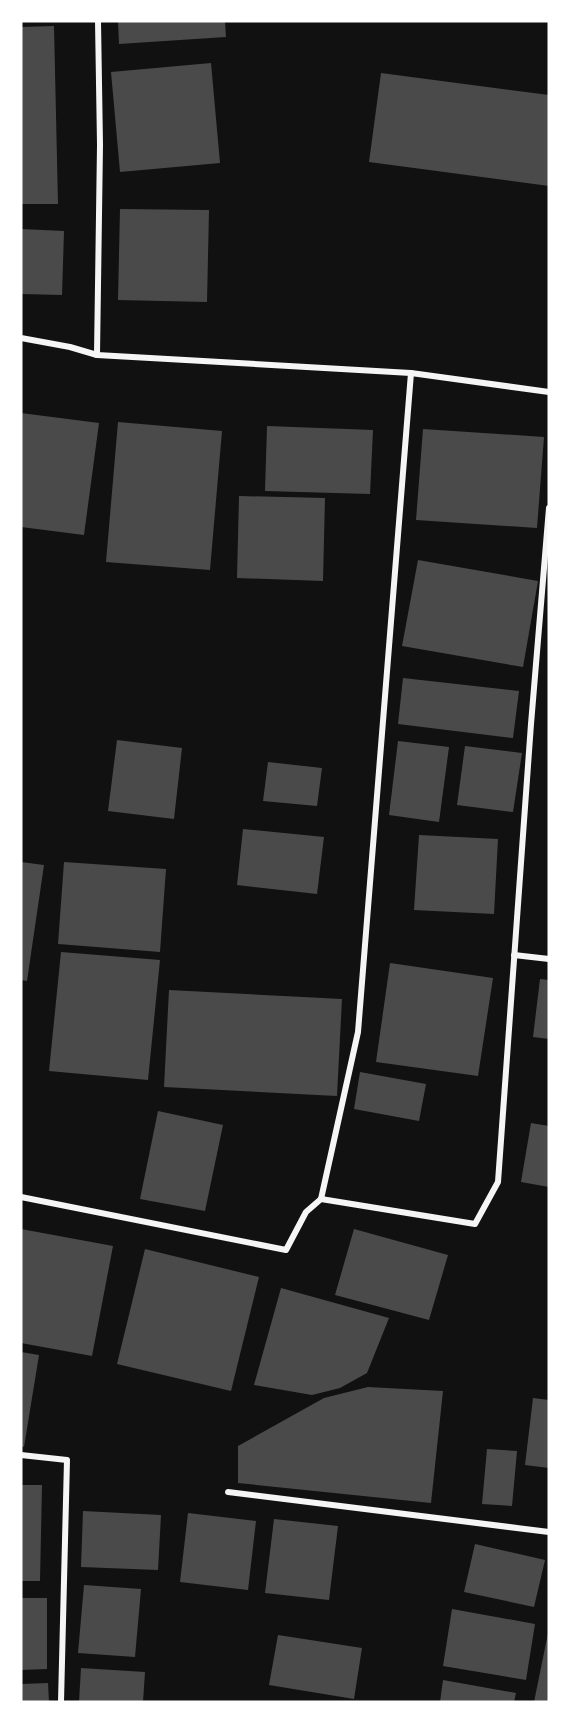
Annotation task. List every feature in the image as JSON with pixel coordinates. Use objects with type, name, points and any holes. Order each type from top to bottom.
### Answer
[{"type":"street","points":[[97,356],[100,145],[98,21]]},
{"type":"street","points":[[21,338],[97,356],[411,373],[549,392]]},
{"type":"street","points":[[21,1197],[286,1250],[306,1212],[321,1199],[359,1022],[411,373]]},
{"type":"street","points":[[321,1199],[475,1224],[498,1182],[530,735],[549,508]]},
{"type":"street","points":[[514,955],[549,959]]},
{"type":"street","points":[[21,1455],[68,1460],[61,1702]]},
{"type":"street","points":[[228,1492],[549,1532]]},
{"type":"building","points":[[118,21],[225,21],[226,37],[119,44]]},
{"type":"building","points":[[54,26],[58,204],[21,204],[21,27]]},
{"type":"building","points":[[211,63],[220,163],[120,172],[111,72]]},
{"type":"building","points":[[381,73],[549,95],[549,186],[369,162]]},
{"type":"building","points":[[120,209],[209,210],[207,302],[118,300]]},
{"type":"building","points":[[21,229],[64,231],[62,295],[21,294]]},
{"type":"building","points":[[21,413],[99,423],[84,535],[21,527]]},
{"type":"building","points":[[118,422],[222,431],[210,570],[106,562]]},
{"type":"building","points":[[267,426],[373,430],[370,494],[265,491]]},
{"type":"building","points":[[423,429],[544,437],[537,528],[416,520]]},
{"type":"building","points":[[239,496],[325,498],[323,581],[237,578]]},
{"type":"building","points":[[418,560],[538,581],[523,667],[402,646]]},
{"type":"building","points":[[403,678],[519,691],[513,738],[398,724]]},
{"type":"building","points":[[117,740],[182,748],[174,819],[108,811]]},
{"type":"building","points":[[398,741],[449,747],[439,822],[389,815]]},
{"type":"building","points":[[465,746],[522,753],[513,812],[457,805]]},
{"type":"building","points":[[268,762],[322,768],[317,806],[263,801]]},
{"type":"building","points":[[243,829],[324,837],[317,894],[237,885]]},
{"type":"building","points":[[419,835],[498,839],[494,914],[414,910]]},
{"type":"building","points":[[21,862],[44,865],[27,981],[21,980]]},
{"type":"building","points":[[64,862],[166,869],[160,952],[58,944]]},
{"type":"building","points":[[61,952],[160,960],[148,1080],[49,1071]]},
{"type":"building","points":[[390,963],[493,978],[478,1076],[376,1062]]},
{"type":"building","points":[[540,979],[549,980],[549,1039],[533,1037]]},
{"type":"building","points":[[169,990],[342,999],[337,1096],[164,1087]]},
{"type":"building","points":[[360,1072],[426,1084],[419,1121],[354,1109]]},
{"type":"building","points":[[158,1111],[223,1125],[205,1211],[140,1199]]},
{"type":"building","points":[[531,1123],[549,1126],[549,1187],[521,1182]]},
{"type":"building","points":[[21,1229],[113,1246],[92,1356],[21,1343]]},
{"type":"building","points":[[354,1229],[448,1255],[429,1320],[335,1295]]},
{"type":"building","points":[[145,1249],[259,1277],[231,1391],[117,1364]]},
{"type":"building","points":[[281,1288],[389,1318],[367,1373],[340,1388],[312,1395],[254,1385]]},
{"type":"building","points":[[21,1352],[39,1355],[24,1447],[21,1446]]},
{"type":"building","points":[[368,1387],[443,1391],[431,1503],[238,1483],[238,1446],[324,1398]]},
{"type":"building","points":[[533,1398],[549,1400],[549,1468],[525,1465]]},
{"type":"building","points":[[487,1449],[517,1451],[512,1506],[482,1504]]},
{"type":"building","points":[[21,1485],[42,1485],[40,1581],[21,1581]]},
{"type":"building","points":[[83,1511],[161,1515],[158,1570],[81,1567]]},
{"type":"building","points":[[188,1513],[256,1521],[248,1590],[180,1582]]},
{"type":"building","points":[[274,1519],[338,1526],[329,1600],[265,1593]]},
{"type":"building","points":[[475,1544],[545,1560],[534,1607],[464,1592]]},
{"type":"building","points":[[84,1585],[141,1589],[135,1657],[78,1653]]},
{"type":"building","points":[[21,1598],[47,1598],[47,1669],[21,1670]]},
{"type":"building","points":[[452,1609],[535,1624],[526,1680],[443,1666]]},
{"type":"building","points":[[548,1633],[549,1702],[534,1702]]},
{"type":"building","points":[[278,1635],[362,1648],[354,1699],[269,1685]]},
{"type":"building","points":[[81,1668],[145,1672],[143,1702],[79,1702]]},
{"type":"building","points":[[443,1680],[516,1693],[514,1702],[440,1702]]},
{"type":"building","points":[[48,1683],[49,1702],[21,1702],[21,1684]]}]
